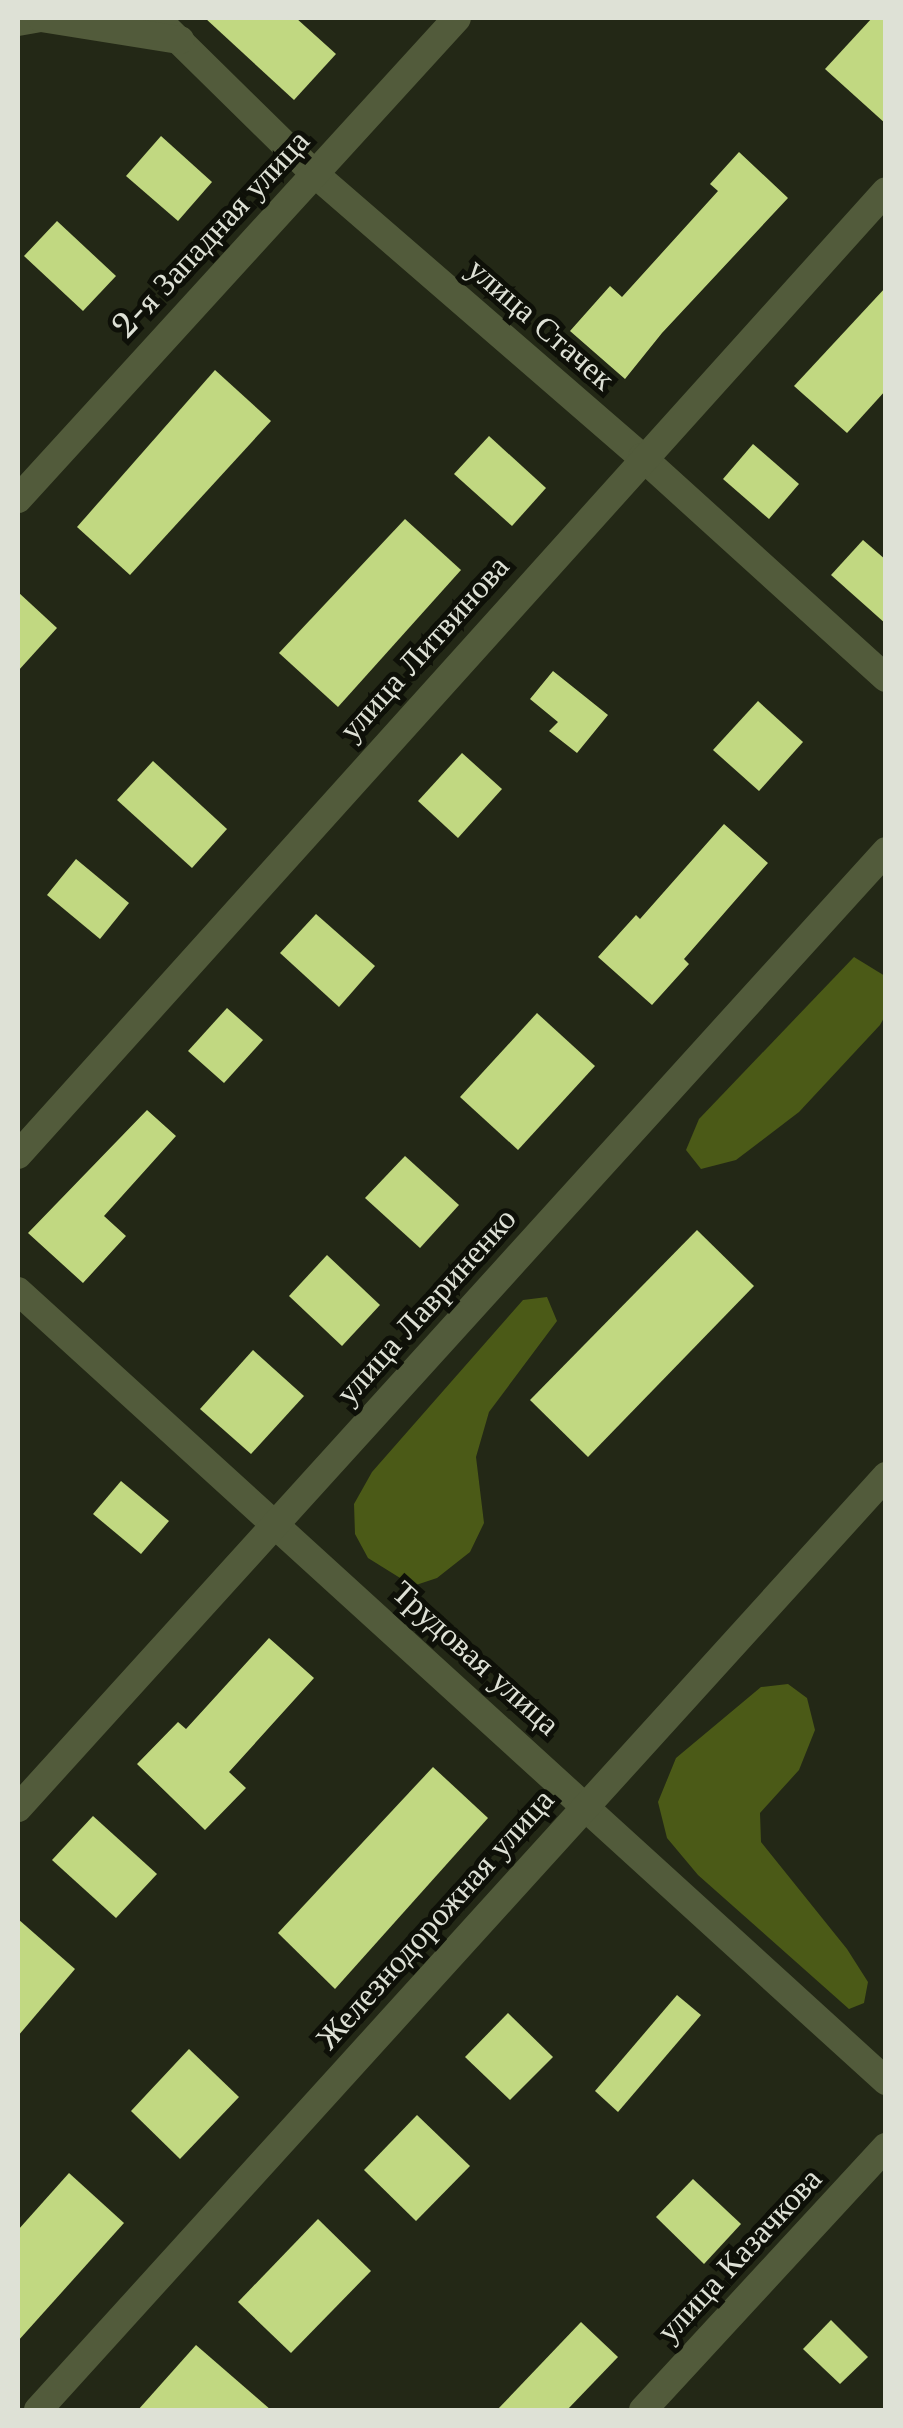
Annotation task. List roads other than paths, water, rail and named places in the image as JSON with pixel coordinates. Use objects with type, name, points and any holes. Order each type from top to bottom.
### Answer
[{"type":"street","points":[[18,22],[41,18],[180,40]]},
{"type":"street","name":"улица Стачек","points":[[156,18],[316,174],[642,458],[886,678]]},
{"type":"street","name":"2-я Западная улица","points":[[18,499],[456,18]]},
{"type":"street","name":"улица Литвинова","points":[[18,1155],[886,191]]},
{"type":"street","name":"улица Лавриненко","points":[[18,1808],[886,851]]},
{"type":"street","name":"Трудовая улица","points":[[18,1291],[886,2080]]},
{"type":"street","name":"Железнодорожная улица","points":[[38,2410],[886,1476]]},
{"type":"street","name":"улица Казачкова","points":[[643,2410],[886,2147]]}]
